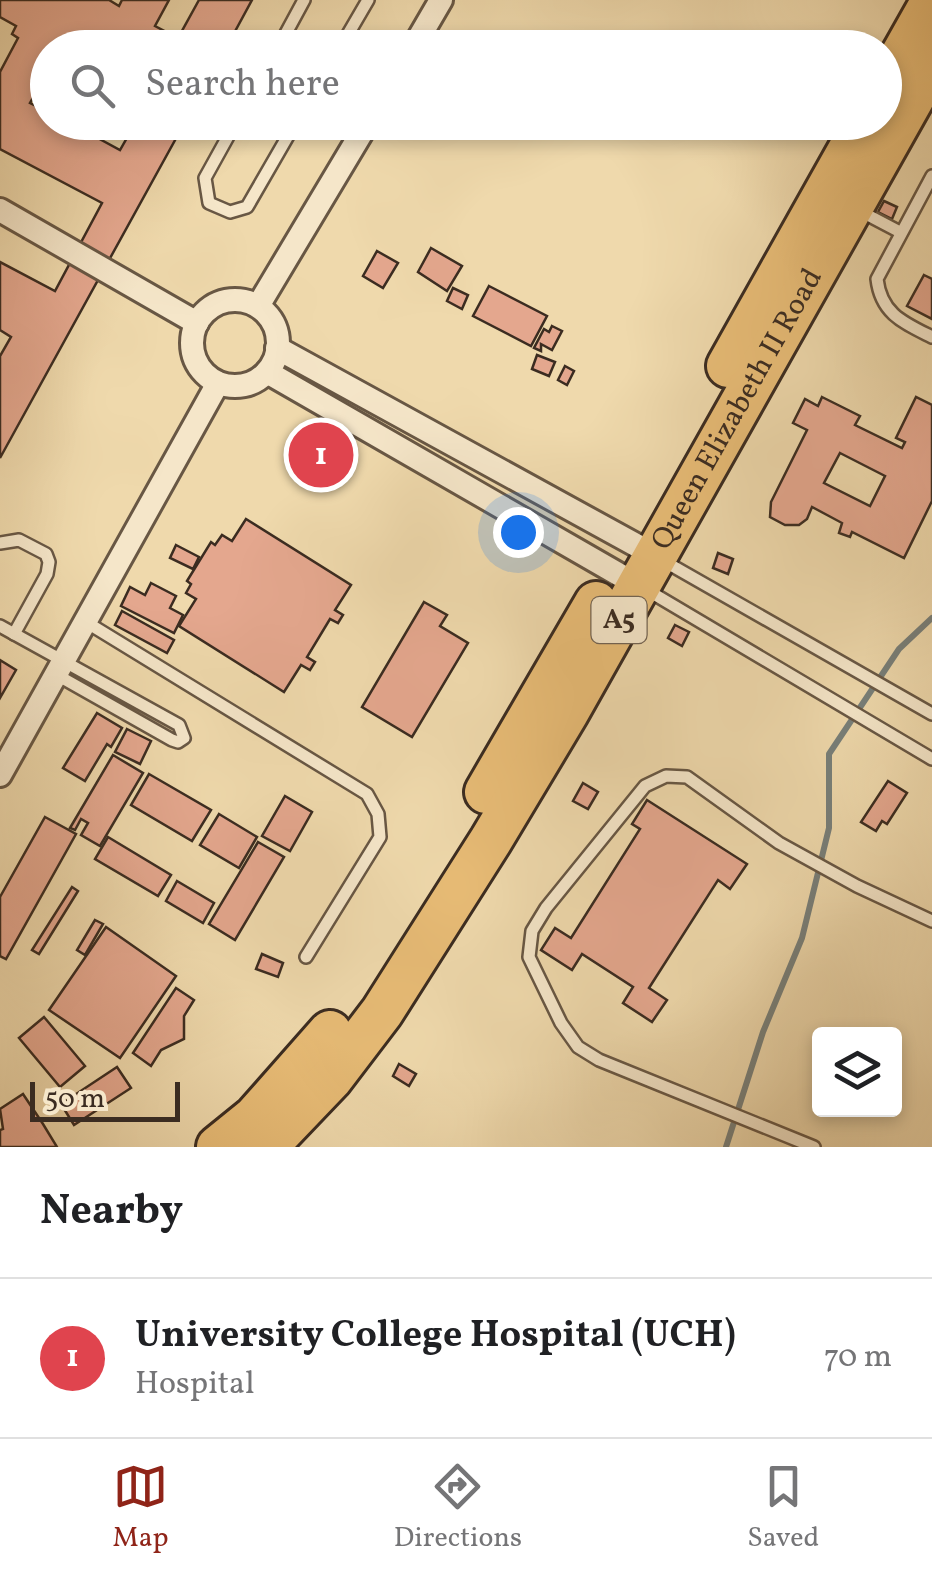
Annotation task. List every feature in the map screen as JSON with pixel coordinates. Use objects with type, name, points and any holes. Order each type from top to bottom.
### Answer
[{"type":"highway","points":[[902,55],[932,2]]},
{"type":"highway","name":"Queen Elizabeth II Road","points":[[902,117],[932,64]]},
{"type":"highway","name":"Queen Elizabeth II Road","points":[[635,563],[855,140]]},
{"type":"highway","name":"Queen Elizabeth II Road","points":[[266,1147],[331,1079],[382,1012],[405,950],[466,827],[635,563],[889,140]]},
{"type":"highway","name":"Queen Elizabeth II Road","points":[[218,1147],[254,1117],[309,1060],[358,996],[405,950]]},
{"type":"street","points":[[424,30],[441,0]]},
{"type":"street","points":[[258,306],[357,140]]},
{"type":"street","points":[[0,210],[197,322]]},
{"type":"street","points":[[222,302],[258,306],[274,327],[278,348],[267,372],[242,386],[218,383],[206,376],[195,360],[192,341],[197,322],[222,302]]},
{"type":"street","points":[[278,348],[457,444],[635,563]]},
{"type":"street","points":[[267,372],[443,472],[635,563]]},
{"type":"street","points":[[0,775],[218,383]]},
{"type":"street","points":[[443,472],[457,444]]},
{"type":"lane","points":[[288,30],[304,0]]},
{"type":"lane","points":[[350,30],[368,0]]},
{"type":"lane","points":[[226,140],[205,178],[209,203],[230,212],[247,207],[286,140]]},
{"type":"lane","points":[[932,176],[877,280],[879,295],[896,319],[932,337]]},
{"type":"lane","points":[[852,206],[900,232]]},
{"type":"lane","points":[[0,543],[19,540],[46,554],[49,562],[47,574],[14,634]]},
{"type":"lane","points":[[635,563],[867,677],[932,714]]},
{"type":"lane","points":[[635,563],[846,708],[932,759]]},
{"type":"lane","points":[[86,622],[367,794],[378,814],[380,837],[306,957]]},
{"type":"lane","points":[[0,626],[60,669],[172,740],[184,738],[178,725],[60,669]]},
{"type":"lane","points":[[814,1147],[599,1060],[578,1047],[561,1024],[529,956],[532,931],[546,908],[645,786],[666,776],[687,778],[779,844],[932,921]]},
{"type":"building","points":[[0,0],[109,0],[119,6],[122,0],[169,0],[155,26],[163,30],[30,30],[30,140],[102,140],[120,150],[126,140],[175,140],[0,458],[0,356],[11,337],[0,330],[0,262],[55,291],[102,203],[0,149],[0,72],[18,38],[12,34],[16,26],[0,17]]},
{"type":"building","points":[[199,0],[252,0],[236,30],[182,30]]},
{"type":"building","points":[[884,201],[897,207],[892,219],[878,212]]},
{"type":"building","points":[[431,248],[462,266],[447,291],[418,272]]},
{"type":"building","points":[[377,251],[398,263],[383,288],[363,276]]},
{"type":"building","points":[[924,275],[932,279],[932,319],[907,306]]},
{"type":"building","points":[[489,286],[547,316],[531,346],[473,316]]},
{"type":"building","points":[[453,288],[468,295],[462,309],[447,301]]},
{"type":"building","points":[[552,326],[562,331],[552,350],[541,344],[541,351],[534,348],[544,329],[549,332]]},
{"type":"building","points":[[537,355],[555,362],[549,376],[532,369]]},
{"type":"building","points":[[565,366],[574,371],[567,385],[558,380]]},
{"type":"building","points":[[822,397],[860,416],[855,425],[902,448],[905,442],[896,438],[916,397],[932,405],[932,501],[904,558],[852,532],[850,537],[839,533],[842,523],[812,507],[799,525],[785,525],[770,517],[771,502],[807,430],[793,423],[805,399],[818,406]],"holes":[[[840,453],[885,476],[870,506],[824,483]]]},
{"type":"building","points":[[246,519],[351,585],[335,610],[343,615],[338,623],[330,619],[307,657],[315,662],[310,670],[301,665],[284,692],[179,626],[196,599],[186,593],[191,584],[187,581],[211,542],[215,545],[222,535],[232,541]]},
{"type":"building","points":[[176,545],[199,557],[193,569],[170,558]]},
{"type":"building","points":[[718,553],[733,559],[728,574],[713,568]]},
{"type":"building","points":[[151,583],[176,596],[170,608],[183,615],[174,633],[121,606],[130,587],[145,595]]},
{"type":"building","points":[[424,602],[447,615],[440,626],[468,643],[412,737],[362,707]]},
{"type":"building","points":[[122,611],[174,640],[167,653],[115,625]]},
{"type":"building","points":[[675,625],[689,632],[682,646],[668,638]]},
{"type":"building","points":[[0,660],[16,670],[0,698]]},
{"type":"building","points":[[97,713],[122,728],[111,747],[107,744],[85,781],[63,768]]},
{"type":"building","points":[[127,729],[151,741],[140,764],[115,752]]},
{"type":"building","points":[[113,755],[143,773],[100,846],[81,835],[88,823],[81,819],[75,830],[70,828]]},
{"type":"building","points":[[149,774],[211,810],[192,841],[131,805]]},
{"type":"building","points":[[888,781],[907,793],[887,824],[882,821],[876,831],[861,822]]},
{"type":"building","points":[[583,783],[598,792],[588,809],[573,801]]},
{"type":"building","points":[[285,796],[312,812],[290,851],[262,836]]},
{"type":"building","points":[[647,800],[747,864],[730,889],[718,880],[649,988],[667,1000],[652,1022],[623,1003],[633,987],[582,954],[572,970],[541,950],[555,928],[571,938],[640,829],[632,824]]},
{"type":"building","points":[[219,814],[257,837],[239,868],[200,845]]},
{"type":"building","points":[[45,817],[76,834],[6,959],[0,956],[0,897]]},
{"type":"building","points":[[108,837],[171,875],[158,896],[95,859]]},
{"type":"building","points":[[258,842],[284,857],[235,940],[209,924]]},
{"type":"building","points":[[177,881],[214,903],[203,923],[166,901]]},
{"type":"building","points":[[72,887],[78,891],[39,954],[32,950]]},
{"type":"building","points":[[95,920],[103,924],[85,955],[77,950]]},
{"type":"building","points":[[106,927],[176,976],[120,1058],[49,1010]]},
{"type":"building","points":[[262,954],[283,963],[278,977],[256,969]]},
{"type":"building","points":[[176,988],[194,1000],[184,1016],[184,1039],[161,1050],[151,1066],[133,1053]]},
{"type":"building","points":[[44,1017],[85,1066],[60,1087],[19,1038]]},
{"type":"building","points":[[399,1064],[416,1074],[409,1086],[393,1076]]},
{"type":"building","points":[[117,1067],[131,1088],[74,1125],[61,1104]]},
{"type":"building","points":[[23,1094],[57,1147],[0,1147],[0,1109]]},
{"type":"waterway","points":[[726,1147],[763,1032],[802,938],[829,828],[829,754],[899,649],[932,618]]},
{"type":"place","name":"University College Hospital (UCH)","points":[[321,455]]}]
